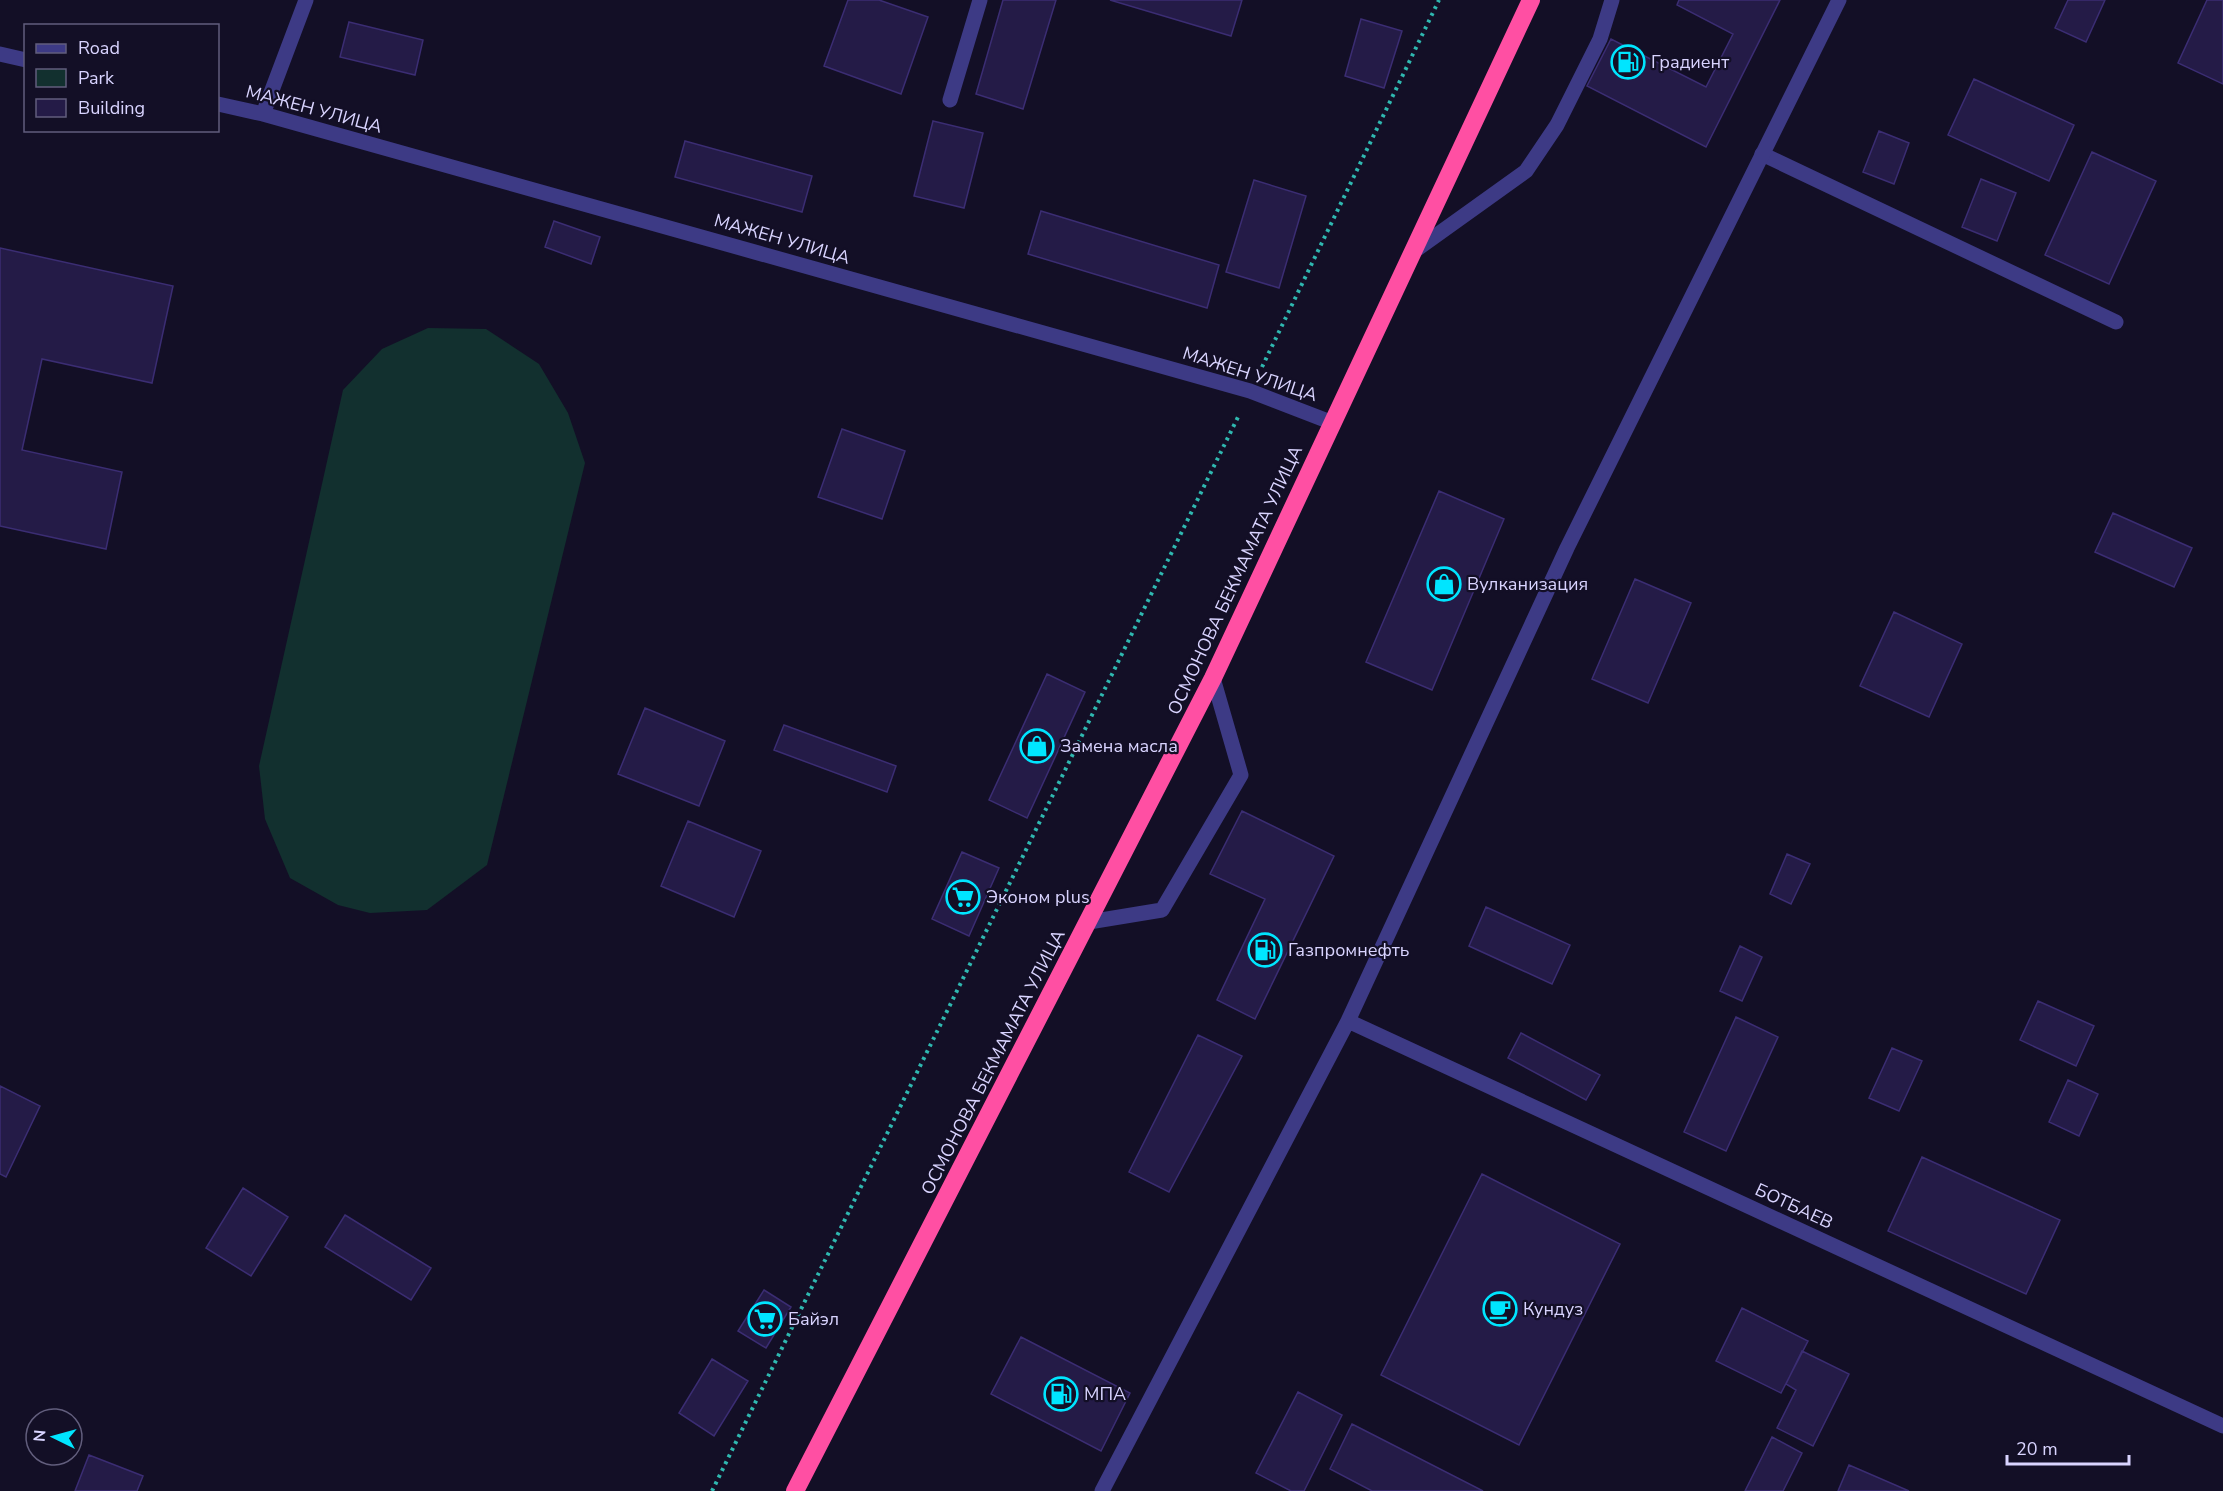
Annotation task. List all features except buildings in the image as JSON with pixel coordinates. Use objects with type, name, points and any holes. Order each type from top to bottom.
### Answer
[{"type":"highway","name":"ОСМОНОВА БЕКМАМАТА УЛИЦА","points":[[795,1491],[1213,678],[1531,0]]},
{"type":"street","points":[[263,114],[306,0]]},
{"type":"street","points":[[950,100],[980,0]]},
{"type":"street","points":[[1413,252],[1526,171],[1557,125],[1600,39],[1612,0]]},
{"type":"street","points":[[1102,1491],[1348,1021],[1567,548],[1839,0]]},
{"type":"street","points":[[0,54],[24,60]]},
{"type":"street","name":"МАЖЕН УЛИЦА","points":[[219,104],[263,114],[1250,391],[1333,423]]},
{"type":"street","points":[[1762,153],[2116,322]]},
{"type":"street","points":[[1089,922],[1162,910],[1241,775],[1213,678]]},
{"type":"street","name":"БОТБАЕВ","points":[[1348,1021],[2223,1426]]},
{"type":"path","points":[[712,1491],[1439,0]]},
{"type":"green space","points":[[428,328],[486,329],[539,364],[568,413],[585,463],[487,865],[427,910],[370,913],[338,905],[290,878],[265,819],[259,766],[343,390],[382,349]]},
{"type":"place","name":"Градиент","points":[[1628,62]]},
{"type":"place","name":"Вулканизация","points":[[1444,584]]},
{"type":"place","name":"Замена масла","points":[[1037,746]]},
{"type":"place","name":"Эконом plus","points":[[963,897]]},
{"type":"place","name":"Газпромнефть","points":[[1265,950]]},
{"type":"place","name":"Кундуз","points":[[1500,1309]]},
{"type":"place","name":"Байэл","points":[[765,1319]]},
{"type":"place","name":"МПА","points":[[1061,1394]]}]
